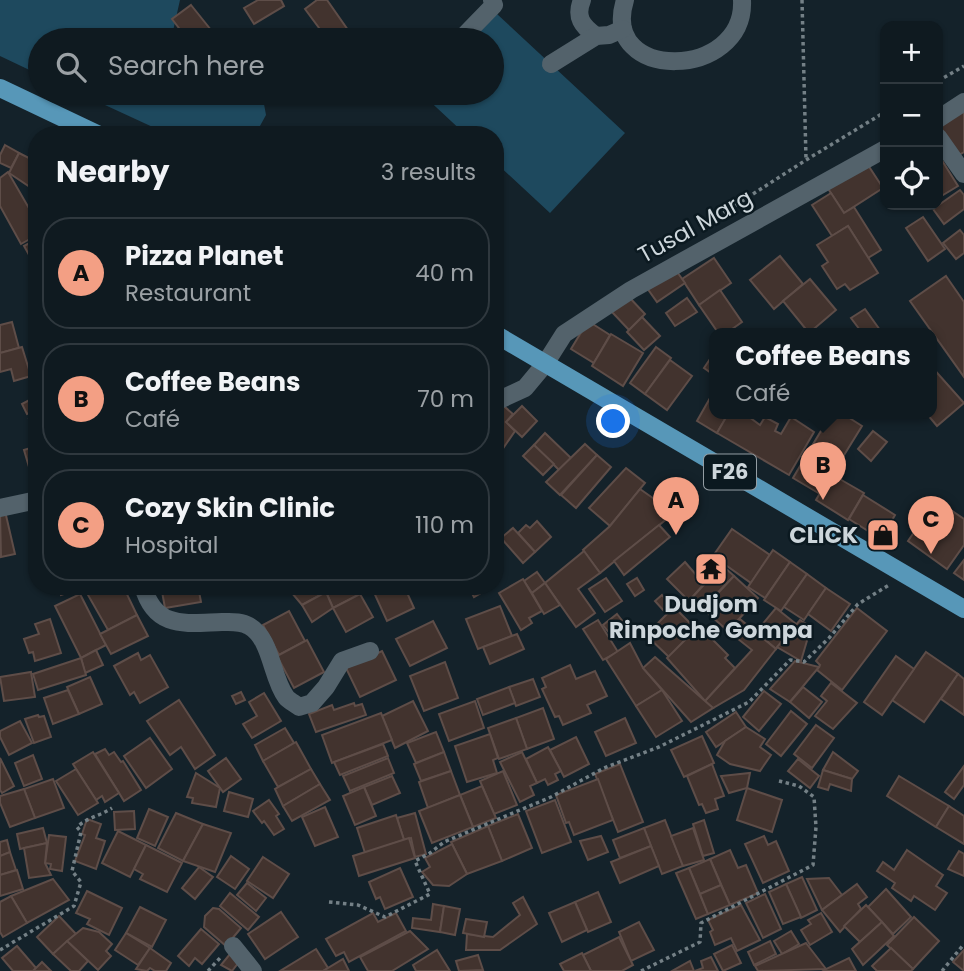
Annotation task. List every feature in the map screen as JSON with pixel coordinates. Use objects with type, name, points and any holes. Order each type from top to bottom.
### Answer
[{"type":"main road","points":[[0,88],[28,101]]},
{"type":"main road","points":[[36,105],[80,126]]},
{"type":"main road","name":"F26","points":[[504,339],[964,609]]},
{"type":"street","points":[[472,28],[494,5],[492,0]]},
{"type":"street","points":[[582,0],[579,16],[582,23],[596,36]]},
{"type":"street","points":[[625,0],[621,15],[627,40],[649,56],[660,61],[673,62],[696,59],[710,53],[734,31],[740,20],[742,0]]},
{"type":"street","points":[[551,64],[596,36],[609,35],[623,29]]},
{"type":"street","points":[[943,116],[964,102]]},
{"type":"street","points":[[943,144],[964,173]]},
{"type":"street","name":"Tusal Marg","points":[[504,398],[525,387],[545,364],[564,334],[631,290],[880,152]]},
{"type":"street","points":[[0,508],[28,502]]},
{"type":"street","points":[[147,595],[154,610],[165,620],[180,623],[247,624],[258,633],[286,697],[299,707],[312,703],[326,688],[342,661],[370,651]]},
{"type":"street","points":[[233,946],[253,971]]},
{"type":"path","points":[[802,0],[806,160]]},
{"type":"path","points":[[943,78],[964,66]]},
{"type":"path","points":[[689,235],[880,115]]},
{"type":"path","points":[[329,902],[358,905],[385,917],[430,894],[415,861],[444,842],[551,797],[604,768],[659,747],[749,702],[790,660],[804,662],[858,604],[881,591],[903,573]]},
{"type":"path","points":[[641,971],[700,942],[701,923],[813,865],[816,827],[814,797],[799,786],[779,781]]},
{"type":"path","points":[[0,950],[74,906],[81,882],[72,871],[81,832],[78,827],[87,818],[112,808]]},
{"type":"path","points":[[942,971],[964,944]]},
{"type":"shaded area","points":[[0,0],[180,0],[174,28],[28,28],[28,69],[0,56]]},
{"type":"shaded area","points":[[497,14],[625,133],[550,213],[504,170],[504,126],[456,126],[434,105],[504,105],[504,28],[484,28]]},
{"type":"shaded area","points":[[105,105],[264,105],[266,115],[260,126],[150,126]]},
{"type":"building","points":[[258,0],[281,0],[284,6],[254,24],[244,8]]},
{"type":"building","points":[[317,0],[327,0],[347,28],[319,28],[305,9]]},
{"type":"building","points":[[191,5],[209,28],[179,28],[172,19]]},
{"type":"building","points":[[964,110],[964,152],[955,157],[943,138],[943,124]]},
{"type":"building","points":[[5,145],[19,153],[11,168],[0,163],[0,155]]},
{"type":"building","points":[[19,153],[28,158],[28,186],[9,173]]},
{"type":"building","points":[[866,162],[880,183],[880,190],[844,213],[827,187]]},
{"type":"building","points":[[943,162],[958,186],[943,195]]},
{"type":"building","points":[[8,172],[28,206],[28,240],[21,244],[0,206],[0,178]]},
{"type":"building","points":[[960,190],[964,195],[964,209],[944,224],[934,210],[943,210],[943,202]]},
{"type":"building","points":[[831,193],[844,213],[854,207],[881,250],[868,258],[848,226],[832,236],[812,205]]},
{"type":"building","points":[[923,217],[945,249],[928,261],[906,228]]},
{"type":"building","points":[[848,226],[878,273],[850,290],[845,284],[837,289],[822,266],[828,262],[817,245]]},
{"type":"building","points":[[960,230],[964,235],[964,253],[956,259],[943,243]]},
{"type":"building","points":[[780,256],[803,284],[774,309],[750,280]]},
{"type":"building","points":[[714,258],[731,283],[699,305],[682,279]]},
{"type":"building","points":[[675,269],[685,283],[657,302],[647,288]]},
{"type":"building","points":[[946,276],[964,302],[964,377],[937,339],[937,328],[929,328],[910,301]]},
{"type":"building","points":[[810,279],[836,310],[815,328],[805,328],[783,301]]},
{"type":"building","points":[[720,290],[742,322],[734,328],[715,328],[699,305]]},
{"type":"building","points":[[629,297],[645,314],[629,330],[612,312]]},
{"type":"building","points":[[687,298],[697,312],[675,326],[666,313]]},
{"type":"building","points":[[865,309],[879,328],[858,328],[851,318]]},
{"type":"building","points":[[642,317],[660,336],[644,350],[627,332]]},
{"type":"building","points":[[588,321],[610,335],[594,363],[571,349]]},
{"type":"building","points":[[12,322],[19,348],[0,353],[0,325]]},
{"type":"building","points":[[611,334],[643,353],[623,386],[592,366]]},
{"type":"building","points":[[22,347],[28,377],[14,381],[11,369],[0,372],[0,353]]},
{"type":"building","points":[[656,347],[671,358],[645,394],[630,383]]},
{"type":"building","points":[[670,360],[692,376],[667,410],[645,394]]},
{"type":"building","points":[[937,373],[964,403],[937,426],[931,419],[937,419]]},
{"type":"building","points":[[709,400],[709,419],[725,419],[717,433],[697,421]]},
{"type":"building","points":[[28,401],[28,414],[27,414],[22,404]]},
{"type":"building","points":[[504,406],[513,414],[506,422],[515,431],[504,447]]},
{"type":"building","points":[[522,406],[537,421],[522,437],[506,422]]},
{"type":"building","points":[[725,419],[752,419],[760,425],[764,419],[769,419],[778,424],[775,431],[781,434],[790,419],[794,419],[814,432],[789,475],[717,433]]},
{"type":"building","points":[[828,419],[851,419],[862,426],[820,494],[793,478]]},
{"type":"building","points":[[873,431],[887,442],[871,461],[858,449]]},
{"type":"building","points":[[545,433],[572,459],[560,471],[534,445]]},
{"type":"building","points":[[585,444],[597,455],[560,495],[546,482]]},
{"type":"building","points":[[534,445],[554,464],[543,475],[523,456]]},
{"type":"building","points":[[597,455],[611,467],[576,508],[561,495]]},
{"type":"building","points":[[626,468],[645,483],[610,526],[589,508]]},
{"type":"building","points":[[831,474],[864,493],[848,520],[816,500]]},
{"type":"building","points":[[640,489],[674,513],[600,573],[583,550],[610,526]]},
{"type":"building","points":[[863,495],[895,515],[881,539],[849,519]]},
{"type":"building","points":[[936,500],[964,519],[964,545],[947,569],[908,541]]},
{"type":"building","points":[[5,511],[15,554],[1,557],[0,512]]},
{"type":"building","points":[[537,521],[551,537],[535,552],[518,533],[526,525],[530,528]]},
{"type":"building","points":[[659,525],[670,537],[624,575],[614,561]]},
{"type":"building","points":[[513,528],[535,552],[523,563],[504,541],[504,536]]},
{"type":"building","points":[[732,529],[770,555],[751,583],[713,556]]},
{"type":"building","points":[[773,550],[790,562],[765,598],[748,587]]},
{"type":"building","points":[[584,551],[600,573],[578,589],[595,613],[576,627],[545,583]]},
{"type":"building","points":[[964,560],[964,580],[954,573]]},
{"type":"building","points":[[685,562],[704,584],[689,601],[667,579]]},
{"type":"building","points":[[790,562],[807,574],[781,611],[764,600]]},
{"type":"building","points":[[722,565],[734,576],[700,611],[689,601]]},
{"type":"building","points":[[537,572],[545,583],[532,593],[524,581]]},
{"type":"building","points":[[807,574],[826,588],[804,620],[784,607]]},
{"type":"building","points":[[734,576],[758,598],[728,631],[703,609]]},
{"type":"building","points":[[606,578],[622,601],[605,612],[589,589]]},
{"type":"building","points":[[637,578],[644,590],[635,596],[627,584]]},
{"type":"building","points":[[523,579],[542,611],[529,618],[532,623],[521,630],[500,595],[504,595],[504,590]]},
{"type":"building","points":[[545,583],[560,605],[544,614],[532,593]]},
{"type":"building","points":[[826,588],[850,604],[831,631],[808,614]]},
{"type":"building","points":[[81,595],[106,645],[81,658],[55,606]]},
{"type":"building","points":[[88,595],[127,595],[137,615],[108,630]]},
{"type":"building","points":[[163,595],[200,595],[201,602],[165,608]]},
{"type":"building","points":[[294,595],[320,595],[302,605]]},
{"type":"building","points":[[320,595],[327,595],[333,608],[312,622],[302,605]]},
{"type":"building","points":[[327,595],[358,595],[333,608]]},
{"type":"building","points":[[361,595],[373,617],[346,632],[333,608]]},
{"type":"building","points":[[375,595],[408,595],[414,608],[387,621]]},
{"type":"building","points":[[662,595],[670,605],[664,611],[655,601]]},
{"type":"building","points":[[500,606],[512,636],[478,649],[466,619]]},
{"type":"building","points":[[674,607],[696,629],[669,657],[646,635]]},
{"type":"building","points":[[776,608],[796,624],[776,649],[756,632]]},
{"type":"building","points":[[857,608],[887,631],[842,690],[817,670],[820,665],[816,661]]},
{"type":"building","points":[[289,611],[305,641],[279,655],[263,625]]},
{"type":"building","points":[[617,614],[628,628],[614,639],[603,625]]},
{"type":"building","points":[[137,615],[148,636],[111,654],[100,634]]},
{"type":"building","points":[[50,619],[61,653],[35,661],[33,652],[29,653],[24,639],[39,634],[35,624]]},
{"type":"building","points":[[740,619],[776,649],[744,690],[713,708],[705,701],[752,650],[728,631]]},
{"type":"building","points":[[598,620],[618,652],[603,660],[583,629]]},
{"type":"building","points":[[800,620],[811,627],[801,661],[777,647]]},
{"type":"building","points":[[433,621],[447,648],[410,666],[396,639]]},
{"type":"building","points":[[699,626],[728,655],[725,658],[735,668],[705,701],[667,658]]},
{"type":"building","points":[[517,634],[524,649],[490,664],[483,647]]},
{"type":"building","points":[[307,640],[324,672],[294,688],[277,656]]},
{"type":"building","points":[[630,643],[643,668],[662,690],[636,706],[606,659]]},
{"type":"building","points":[[96,650],[103,665],[85,673],[81,658]]},
{"type":"building","points":[[382,651],[396,680],[360,697],[346,668]]},
{"type":"building","points":[[926,652],[958,674],[924,722],[892,700]]},
{"type":"building","points":[[138,653],[141,660],[150,655],[168,687],[140,703],[134,692],[130,695],[114,666]]},
{"type":"building","points":[[896,656],[914,669],[882,715],[864,702]]},
{"type":"building","points":[[655,657],[713,708],[691,722],[643,668]]},
{"type":"building","points":[[81,658],[86,675],[38,690],[33,674]]},
{"type":"building","points":[[795,661],[819,667],[790,702],[770,689]]},
{"type":"building","points":[[445,662],[458,698],[424,711],[410,676]]},
{"type":"building","points":[[570,665],[576,679],[595,671],[607,696],[587,705],[591,713],[563,725],[559,716],[555,717],[542,689],[546,687],[542,678]]},
{"type":"building","points":[[31,672],[35,697],[4,701],[0,677]]},
{"type":"building","points":[[958,674],[964,679],[964,715],[941,699]]},
{"type":"building","points":[[90,677],[102,704],[79,714],[67,687]]},
{"type":"building","points":[[533,679],[540,697],[516,706],[509,687]]},
{"type":"building","points":[[831,683],[857,703],[833,729],[815,716],[827,701],[821,696]]},
{"type":"building","points":[[509,687],[515,703],[483,715],[477,699]]},
{"type":"building","points":[[803,687],[822,702],[809,718],[790,702]]},
{"type":"building","points":[[68,690],[79,714],[53,724],[44,698]]},
{"type":"building","points":[[662,690],[682,721],[656,737],[636,706]]},
{"type":"building","points":[[764,691],[781,704],[759,731],[743,717]]},
{"type":"building","points":[[241,692],[245,700],[236,704],[232,696]]},
{"type":"building","points":[[264,693],[281,721],[252,738],[243,724],[257,716],[249,702]]},
{"type":"building","points":[[179,700],[215,755],[195,769],[181,747],[170,755],[147,721]]},
{"type":"building","points":[[413,701],[428,731],[395,748],[382,716]]},
{"type":"building","points":[[475,701],[484,728],[449,741],[439,714]]},
{"type":"building","points":[[354,703],[355,706],[362,704],[366,715],[316,732],[309,714],[332,705],[334,710]]},
{"type":"building","points":[[543,708],[554,739],[527,749],[516,718]]},
{"type":"building","points":[[791,711],[807,724],[781,756],[766,744]]},
{"type":"building","points":[[736,712],[746,727],[716,747],[706,732]]},
{"type":"building","points":[[381,713],[392,740],[332,763],[322,735]]},
{"type":"building","points":[[44,716],[51,737],[34,743],[25,719]]},
{"type":"building","points":[[516,718],[527,749],[499,759],[488,728]]},
{"type":"building","points":[[625,718],[636,743],[606,756],[595,732]]},
{"type":"building","points":[[20,721],[32,743],[9,755],[0,737],[0,731]]},
{"type":"building","points":[[816,725],[834,738],[812,768],[794,754]]},
{"type":"building","points":[[746,727],[765,739],[760,747],[771,755],[760,771],[730,764],[717,755],[725,741]]},
{"type":"building","points":[[285,728],[294,743],[263,761],[255,745]]},
{"type":"building","points":[[436,732],[444,752],[416,763],[407,743]]},
{"type":"building","points":[[490,734],[498,758],[493,760],[497,773],[467,782],[455,746]]},
{"type":"building","points":[[702,736],[714,763],[684,777],[671,750]]},
{"type":"building","points":[[576,737],[589,764],[564,777],[550,750]]},
{"type":"building","points":[[150,738],[172,769],[146,788],[124,756]]},
{"type":"building","points":[[296,742],[311,769],[278,787],[263,761]]},
{"type":"building","points":[[383,744],[388,756],[340,775],[334,762]]},
{"type":"building","points":[[548,747],[561,771],[555,774],[558,780],[548,785],[545,779],[537,783],[526,759]]},
{"type":"building","points":[[105,749],[109,755],[114,752],[121,762],[123,761],[141,790],[124,801],[95,754]]},
{"type":"building","points":[[93,752],[119,793],[105,802],[102,796],[96,800],[73,764]]},
{"type":"building","points":[[444,752],[451,771],[421,781],[414,764]]},
{"type":"building","points":[[522,752],[537,783],[530,786],[534,795],[520,802],[500,762]]},
{"type":"building","points":[[833,752],[858,771],[852,779],[823,770]]},
{"type":"building","points":[[33,755],[42,779],[24,786],[15,763]]},
{"type":"building","points":[[0,758],[14,786],[2,793],[0,790]]},
{"type":"building","points":[[226,758],[241,779],[223,792],[208,771]]},
{"type":"building","points":[[388,758],[394,773],[350,791],[343,776]]},
{"type":"building","points":[[798,759],[819,776],[810,788],[788,771]]},
{"type":"building","points":[[620,764],[643,822],[618,832],[595,774]]},
{"type":"building","points":[[712,764],[724,796],[715,799],[718,809],[706,813],[702,804],[699,805],[687,776]]},
{"type":"building","points":[[964,766],[964,785],[954,799],[945,792]]},
{"type":"building","points":[[76,769],[98,803],[78,815],[56,781]]},
{"type":"building","points":[[311,769],[320,784],[283,806],[275,789]]},
{"type":"building","points":[[823,770],[852,779],[851,791],[830,784],[828,790],[818,787]]},
{"type":"building","points":[[451,771],[460,795],[428,808],[419,782]]},
{"type":"building","points":[[503,771],[517,805],[494,814],[480,781]]},
{"type":"building","points":[[196,773],[220,788],[216,807],[192,803],[193,798],[187,797]]},
{"type":"building","points":[[750,773],[747,788],[729,793],[721,776]]},
{"type":"building","points":[[392,776],[400,793],[372,805],[364,787]]},
{"type":"building","points":[[899,776],[949,806],[936,827],[887,796]]},
{"type":"building","points":[[53,779],[64,808],[35,818],[24,789]]},
{"type":"building","points":[[598,779],[613,820],[574,835],[569,822],[566,823],[556,795]]},
{"type":"building","points":[[320,784],[330,800],[292,821],[283,806]]},
{"type":"building","points":[[482,786],[496,818],[473,827],[460,795]]},
{"type":"building","points":[[364,787],[376,816],[355,825],[343,796]]},
{"type":"building","points":[[747,788],[782,800],[772,832],[737,820]]},
{"type":"building","points":[[24,789],[35,818],[10,827],[0,803],[0,796]]},
{"type":"building","points":[[229,792],[253,799],[248,817],[224,811]]},
{"type":"building","points":[[460,795],[473,827],[432,843],[419,811]]},
{"type":"building","points":[[269,800],[279,814],[276,816],[284,829],[274,835],[253,811]]},
{"type":"building","points":[[555,800],[571,842],[542,853],[526,811]]},
{"type":"building","points":[[949,806],[964,816],[964,844],[936,827]]},
{"type":"building","points":[[325,807],[338,837],[315,846],[302,817]]},
{"type":"building","points":[[149,809],[168,817],[155,846],[137,838]]},
{"type":"building","points":[[134,811],[135,829],[115,830],[114,812]]},
{"type":"building","points":[[176,813],[203,824],[183,861],[158,848]]},
{"type":"building","points":[[415,813],[426,854],[415,857],[411,838],[404,840],[397,818]]},
{"type":"building","points":[[518,814],[532,848],[502,861],[488,826]]},
{"type":"building","points":[[396,815],[404,840],[365,853],[357,828]]},
{"type":"building","points":[[87,819],[101,824],[96,838],[105,841],[96,869],[75,861],[85,835],[82,834]]},
{"type":"building","points":[[665,820],[683,866],[662,874],[644,828]]},
{"type":"building","points":[[704,820],[714,853],[703,856],[693,824]]},
{"type":"building","points":[[203,824],[231,833],[215,872],[183,861]]},
{"type":"building","points":[[488,826],[502,861],[467,874],[451,842]]},
{"type":"building","points":[[43,828],[47,843],[20,849],[17,834]]},
{"type":"building","points":[[644,828],[651,846],[620,858],[613,840]]},
{"type":"building","points":[[693,828],[704,860],[683,866],[671,836]]},
{"type":"building","points":[[118,831],[146,845],[130,877],[102,863]]},
{"type":"building","points":[[49,835],[66,837],[62,871],[50,869],[51,864],[45,863]]},
{"type":"building","points":[[601,836],[608,852],[588,860],[580,841]]},
{"type":"building","points":[[764,836],[768,845],[776,841],[789,871],[763,883],[745,844]]},
{"type":"building","points":[[409,838],[415,858],[359,876],[353,856]]},
{"type":"building","points":[[7,840],[10,852],[0,856],[0,842]]},
{"type":"building","points":[[47,843],[45,863],[51,875],[29,878],[24,848]]},
{"type":"building","points":[[452,844],[467,874],[449,886],[433,885],[422,872],[430,867],[425,858]]},
{"type":"building","points":[[146,845],[182,863],[167,892],[140,879],[143,874],[134,869]]},
{"type":"building","points":[[651,846],[659,866],[620,883],[611,862]]},
{"type":"building","points":[[730,850],[738,868],[746,865],[758,893],[730,905],[710,859]]},
{"type":"building","points":[[907,850],[943,875],[936,886],[947,893],[935,910],[914,896],[911,901],[892,888],[895,883],[877,871],[883,862],[894,870]]},
{"type":"building","points":[[959,851],[964,854],[964,876],[948,869]]},
{"type":"building","points":[[10,852],[16,870],[0,875],[0,856]]},
{"type":"building","points":[[231,856],[249,869],[235,889],[217,877]]},
{"type":"building","points":[[263,857],[289,874],[273,898],[247,881]]},
{"type":"building","points":[[710,859],[721,885],[700,894],[689,868]]},
{"type":"building","points":[[199,867],[213,877],[195,899],[182,888]]},
{"type":"building","points":[[400,868],[413,897],[385,909],[380,897],[376,899],[369,882]]},
{"type":"building","points":[[689,868],[708,914],[696,919],[676,873]]},
{"type":"building","points":[[17,870],[23,889],[0,896],[0,875]]},
{"type":"building","points":[[802,877],[817,910],[801,918],[786,884]]},
{"type":"building","points":[[829,878],[842,895],[822,910],[807,879]]},
{"type":"building","points":[[53,879],[69,900],[27,923],[11,896]]},
{"type":"building","points":[[247,883],[266,898],[256,911],[237,895]]},
{"type":"building","points":[[786,884],[801,917],[783,924],[769,892]]},
{"type":"building","points":[[857,884],[867,897],[858,904],[861,909],[840,932],[822,910]]},
{"type":"building","points":[[721,885],[730,905],[708,914],[700,894]]},
{"type":"building","points":[[886,889],[911,917],[893,934],[868,907]]},
{"type":"building","points":[[87,891],[122,908],[109,935],[87,924],[90,919],[76,913]]},
{"type":"building","points":[[598,892],[611,922],[588,932],[575,902]]},
{"type":"building","points":[[230,893],[259,917],[248,930],[220,906]]},
{"type":"building","points":[[765,894],[781,929],[763,938],[746,903]]},
{"type":"building","points":[[11,896],[27,923],[3,937],[0,932],[0,902]]},
{"type":"building","points":[[523,897],[537,924],[500,950],[466,950],[467,934],[493,937],[520,915],[513,903]]},
{"type":"building","points":[[575,902],[587,930],[562,942],[549,913]]},
{"type":"building","points":[[433,904],[444,906],[440,932],[412,928],[413,918],[431,920]]},
{"type":"building","points":[[741,905],[760,940],[737,951],[731,938],[715,945],[710,932],[713,930],[708,920]]},
{"type":"building","points":[[866,905],[882,922],[860,942],[844,926]]},
{"type":"building","points":[[444,906],[460,909],[455,935],[440,932]]},
{"type":"building","points":[[140,907],[166,920],[152,947],[126,933]]},
{"type":"building","points":[[213,908],[219,909],[241,928],[226,946],[204,927],[205,916]]},
{"type":"building","points":[[281,912],[298,937],[265,959],[248,934]]},
{"type":"building","points":[[373,913],[378,922],[396,913],[406,931],[349,962],[344,952],[336,956],[326,939]]},
{"type":"building","points":[[821,913],[832,932],[810,945],[801,930],[811,924],[808,920]]},
{"type":"building","points":[[59,916],[76,934],[53,954],[37,937]]},
{"type":"building","points":[[914,917],[939,941],[913,969],[887,945]]},
{"type":"building","points":[[466,919],[487,922],[484,937],[463,933]]},
{"type":"building","points":[[639,922],[654,950],[631,961],[619,932]]},
{"type":"building","points":[[882,922],[894,936],[863,965],[852,949]]},
{"type":"building","points":[[83,928],[99,932],[112,944],[106,951],[111,956],[98,970],[67,941]]},
{"type":"building","points":[[201,929],[219,944],[202,964],[195,958],[189,966],[178,956]]},
{"type":"building","points":[[410,931],[428,949],[392,971],[368,971],[360,957]]},
{"type":"building","points":[[791,931],[799,944],[782,954],[774,941]]},
{"type":"building","points":[[126,933],[150,948],[138,965],[115,950]]},
{"type":"building","points":[[619,937],[633,965],[622,971],[591,971],[583,955]]},
{"type":"building","points":[[67,941],[88,961],[79,971],[71,971],[53,954]]},
{"type":"building","points":[[770,941],[776,954],[754,965],[748,952]]},
{"type":"building","points":[[806,943],[826,969],[758,971],[755,966]]},
{"type":"building","points":[[732,945],[741,963],[723,971],[714,954]]},
{"type":"building","points":[[17,946],[36,968],[33,971],[13,971],[2,958]]},
{"type":"building","points":[[150,948],[171,963],[166,971],[136,969]]},
{"type":"building","points":[[891,948],[913,969],[911,971],[877,971],[872,966]]},
{"type":"building","points":[[316,949],[328,968],[323,971],[280,971]]},
{"type":"building","points":[[437,950],[450,971],[416,971],[413,965]]},
{"type":"building","points":[[964,950],[964,971],[953,962]]},
{"type":"building","points":[[582,953],[591,971],[564,971],[560,964]]},
{"type":"building","points":[[230,954],[239,962],[232,971],[221,965]]},
{"type":"building","points":[[478,955],[483,970],[459,971],[456,961]]},
{"type":"building","points":[[711,957],[718,971],[695,971],[703,968],[701,961]]},
{"type":"building","points":[[849,958],[856,971],[823,971],[826,969]]},
{"type":"building","points":[[343,959],[349,971],[323,971]]},
{"type":"building","points":[[690,961],[694,971],[672,971]]},
{"type":"building","points":[[42,962],[51,971],[33,971]]},
{"type":"place","name":"Coffee Beans","points":[[823,500]]},
{"type":"place","name":"Pizza Planet","points":[[676,535]]},
{"type":"place","name":"CLICK","points":[[883,535]]},
{"type":"place","name":"Cozy Skin Clinic","points":[[931,554]]},
{"type":"place","name":"Dudjom Rinpoche Gompa","points":[[711,569]]}]
